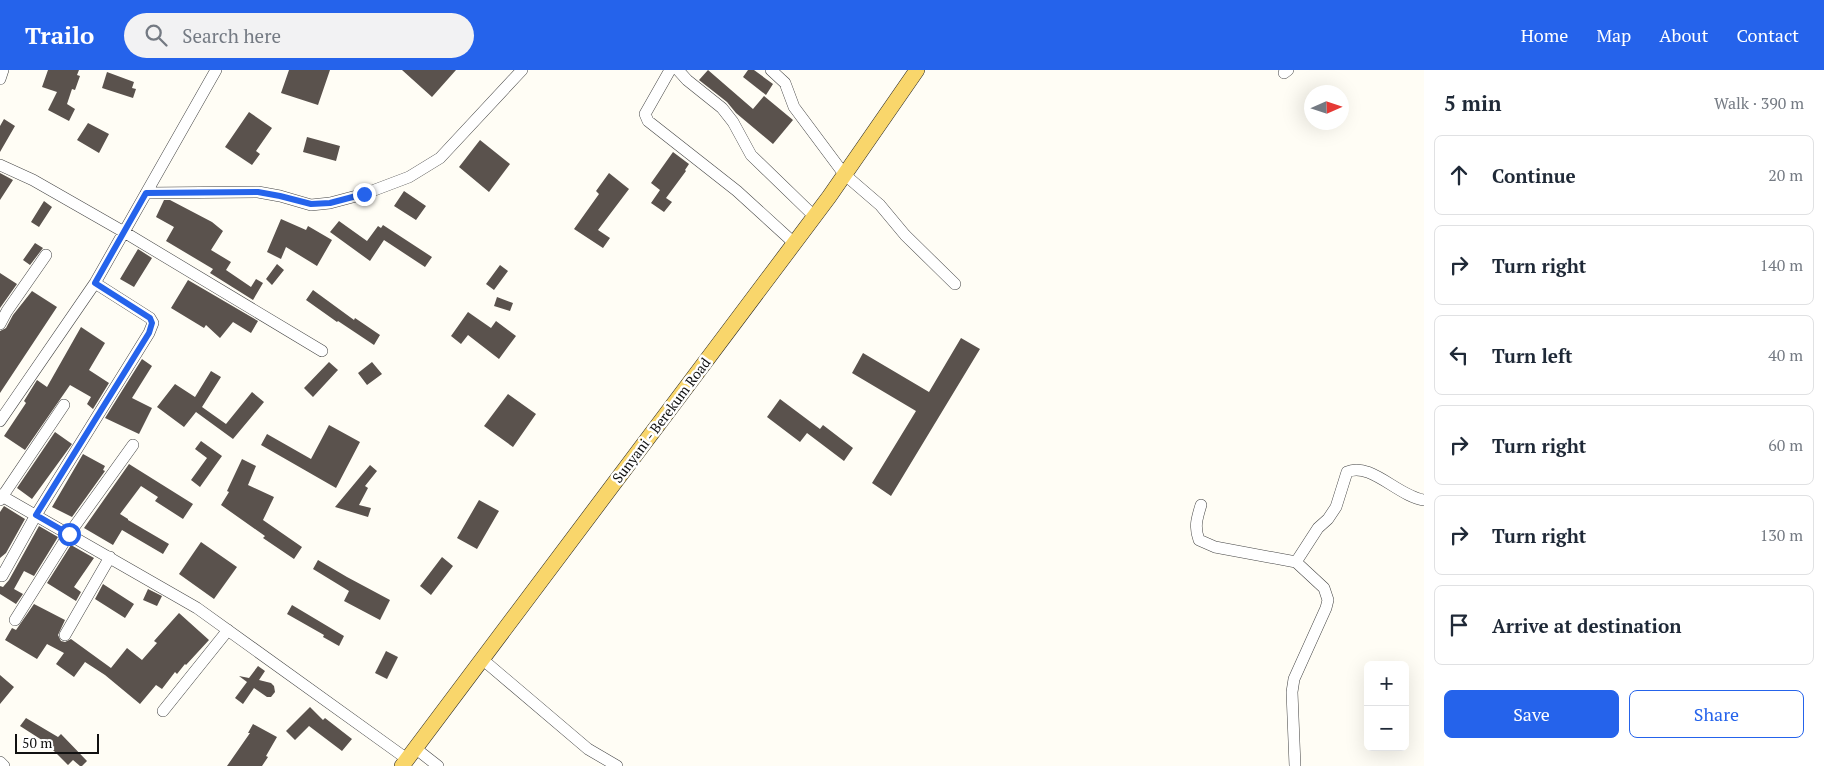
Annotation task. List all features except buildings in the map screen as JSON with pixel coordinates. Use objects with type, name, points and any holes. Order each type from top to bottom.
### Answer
[{"type":"main road","name":"Sunyani - Berekum Road","points":[[408,758],[814,216],[916,70]]},
{"type":"street","points":[[0,79],[4,70]]},
{"type":"street","points":[[0,421],[95,283],[216,70]]},
{"type":"street","points":[[146,193],[258,192],[311,204],[330,203],[364,194],[409,177],[440,158],[522,70]]},
{"type":"street","points":[[670,70],[645,114],[648,121],[737,191],[794,243]]},
{"type":"street","points":[[678,70],[687,80],[722,108],[733,122],[751,155],[814,216]]},
{"type":"street","points":[[771,70],[786,83],[794,107],[844,174],[880,206],[905,235],[955,284]]},
{"type":"street","points":[[0,166],[34,180],[322,351]]},
{"type":"street","points":[[0,324],[3,309],[46,256]]},
{"type":"street","points":[[2,576],[36,515],[149,333],[152,323],[150,318],[95,283]]},
{"type":"street","points":[[64,405],[1,497],[36,515],[197,608],[408,758],[438,766]]},
{"type":"street","points":[[15,620],[69,534],[133,445]]},
{"type":"street","points":[[1296,562],[1318,528],[1328,519],[1336,507],[1347,472],[1353,469],[1368,472],[1417,499],[1424,500]]},
{"type":"street","points":[[1201,506],[1196,523],[1199,540],[1215,547],[1296,562],[1324,588],[1328,600],[1326,608],[1294,679],[1292,692],[1295,766]]},
{"type":"street","points":[[65,635],[110,557]]},
{"type":"street","points":[[163,711],[228,630]]},
{"type":"street","points":[[482,659],[588,749],[617,766]]},
{"type":"street","points":[[0,762],[4,766]]},
{"type":"route","points":[[69,534],[36,515],[149,333],[152,323],[150,318],[95,283],[146,193],[258,192],[311,204],[330,203],[364,194]]}]
